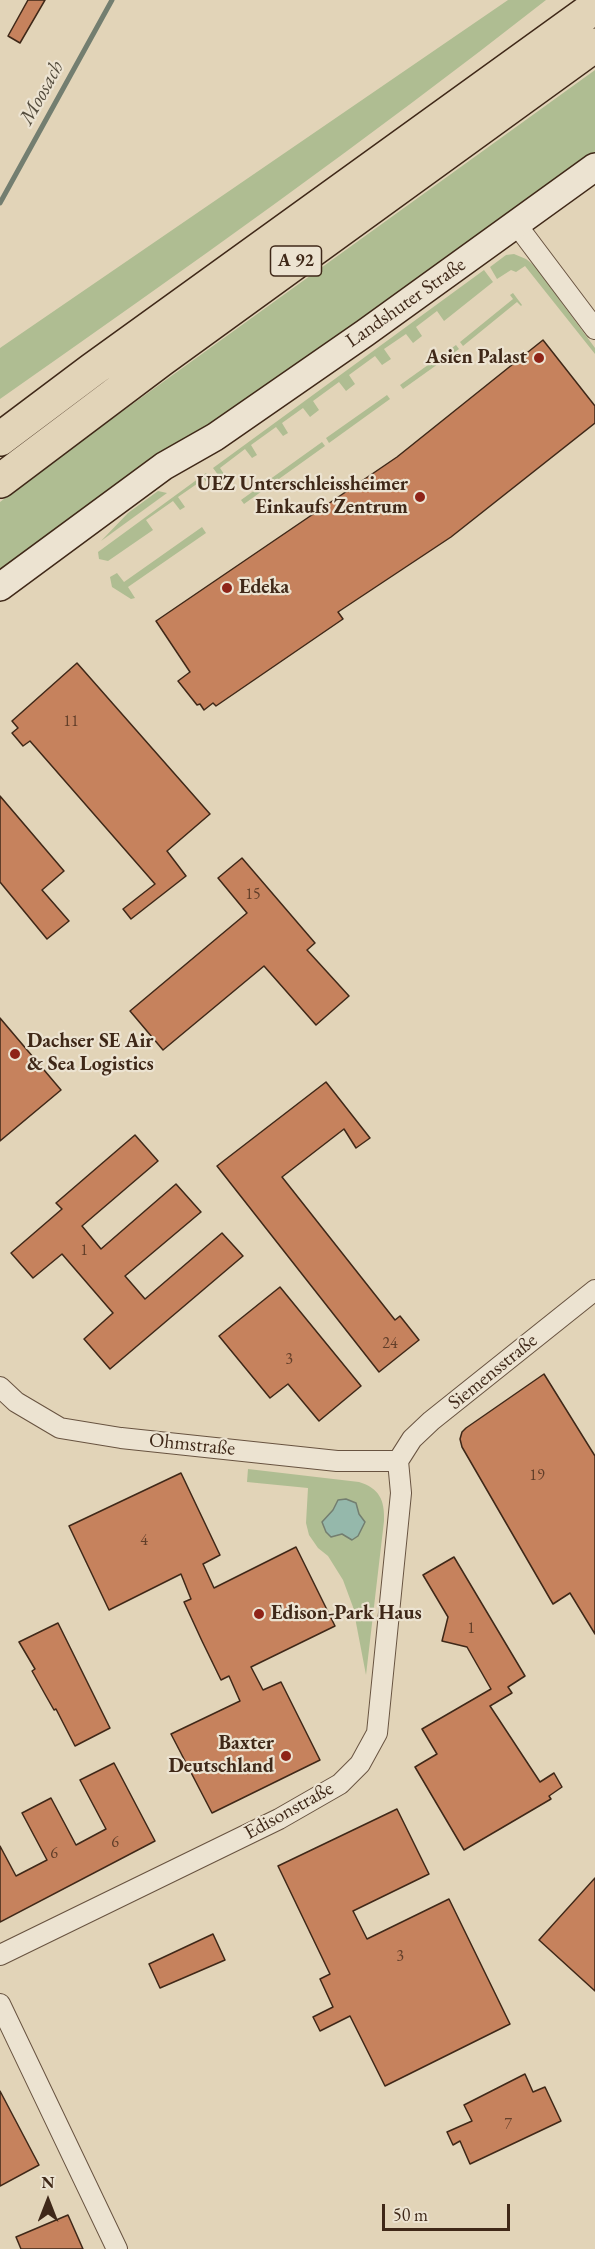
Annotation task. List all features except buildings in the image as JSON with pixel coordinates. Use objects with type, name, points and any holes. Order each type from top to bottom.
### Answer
[{"type":"highway","name":"A 92","points":[[0,440],[92,370],[595,7]]},
{"type":"highway","name":"A 92","points":[[0,481],[162,359],[595,45]]},
{"type":"main road","name":"Landshuter Straße","points":[[0,587],[164,466],[215,437],[595,167]]},
{"type":"main road","name":"Landshuter Straße","points":[[0,602],[171,476],[215,437]]},
{"type":"street","points":[[516,224],[595,329]]},
{"type":"street","name":"Siemensstraße","points":[[398,1461],[412,1439],[431,1421],[595,1290]]},
{"type":"street","name":"Ohmstraße","points":[[0,1387],[16,1402],[60,1428],[121,1438],[337,1461],[398,1461]]},
{"type":"street","name":"Edisonstraße","points":[[0,1955],[279,1819],[340,1784],[360,1764],[377,1733],[401,1493],[398,1461]]},
{"type":"street","points":[[0,2004],[117,2249]]},
{"type":"shaded area","points":[[508,0],[546,0],[344,153],[0,399],[0,348]]},
{"type":"shaded area","points":[[595,70],[595,152],[291,373],[0,578],[0,502]]},
{"type":"shaded area","points":[[514,254],[535,266],[595,348],[595,354],[525,266],[516,272],[511,270],[497,279],[490,267],[506,255]]},
{"type":"shaded area","points":[[484,270],[493,282],[444,321],[437,311],[416,327],[422,336],[413,343],[406,334],[384,349],[391,359],[382,365],[375,356],[349,375],[355,384],[346,391],[339,382],[313,401],[319,410],[310,417],[303,408],[282,423],[288,433],[283,436],[276,427],[251,445],[257,455],[252,458],[245,449],[220,468],[226,477],[222,480],[213,468]]},
{"type":"shaded area","points":[[513,293],[522,305],[517,302],[463,346],[460,342],[513,299],[510,295]]},
{"type":"shaded area","points":[[456,345],[459,349],[403,389],[400,385]]},
{"type":"shaded area","points":[[387,395],[390,399],[329,443],[326,438]]},
{"type":"shaded area","points":[[322,442],[325,446],[244,504],[241,500]]},
{"type":"shaded area","points":[[206,473],[215,485],[211,488],[204,479],[178,497],[185,507],[180,510],[173,501],[146,520],[153,530],[108,561],[99,559],[98,552]]},
{"type":"shaded area","points":[[158,491],[167,493],[101,541],[128,513]]},
{"type":"shaded area","points":[[202,527],[206,533],[128,587],[135,598],[131,599],[112,587],[110,577],[117,573],[124,582]]},
{"type":"shaded area","points":[[248,1469],[359,1482],[376,1491],[382,1501],[384,1521],[366,1675],[353,1607],[343,1580],[328,1556],[318,1548],[309,1535],[306,1523],[308,1488],[247,1482]]},
{"type":"shaded area","points":[[346,1499],[356,1503],[359,1514],[365,1522],[358,1536],[352,1540],[342,1534],[331,1537],[322,1522],[333,1510],[338,1500]]},
{"type":"waterway","name":"Moosach","points":[[0,203],[112,0]]},
{"type":"place","name":"Asien Palast","points":[[539,358]]},
{"type":"place","name":"UEZ Unterschleissheimer Einkaufs Zentrum","points":[[420,497]]},
{"type":"place","name":"Edeka","points":[[227,588]]},
{"type":"place","name":"Dachser SE Air & Sea Logistics","points":[[15,1054]]},
{"type":"place","name":"Edison-Park Haus","points":[[259,1614]]},
{"type":"place","name":"Baxter Deutschland","points":[[286,1756]]}]
